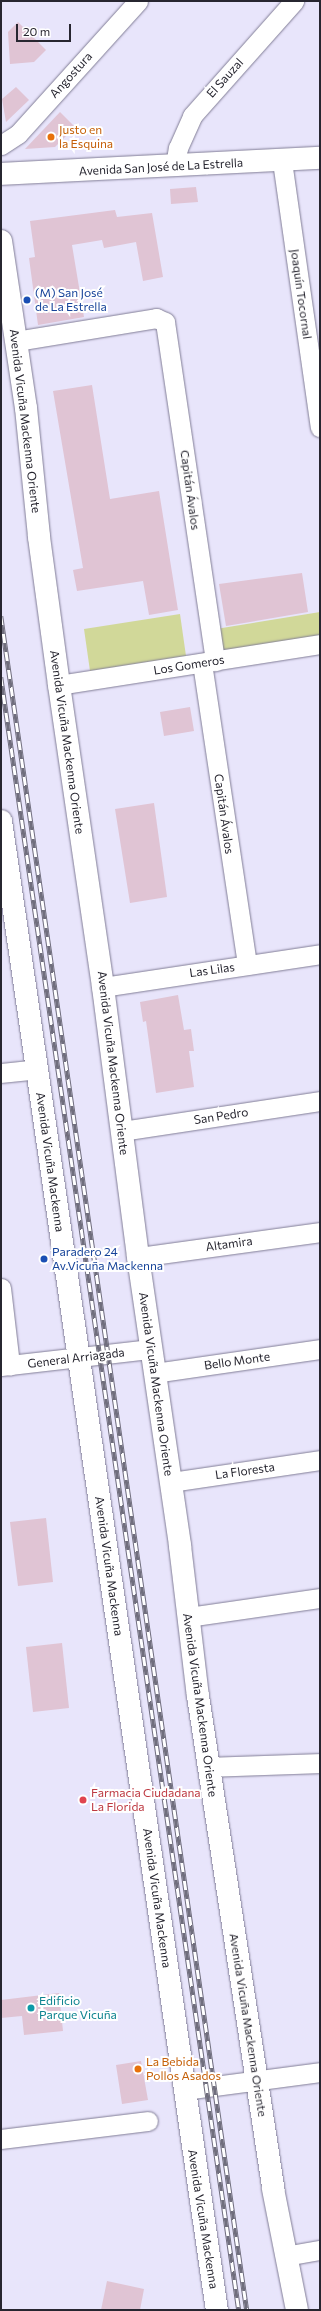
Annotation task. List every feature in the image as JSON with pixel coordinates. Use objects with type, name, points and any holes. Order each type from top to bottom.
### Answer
[{"type":"main road","name":"Avenida San José de La Estrella","points":[[1,174],[320,158]]},
{"type":"main road","name":"Avenida Vicuña Mackenna Oriente","points":[[1,241],[16,341],[59,685],[103,987],[138,1257],[171,1482],[208,1766],[256,2081],[285,2256],[297,2310]]},
{"type":"main road","name":"Avenida Vicuña Mackenna","points":[[1,821],[217,2310]]},
{"type":"street","name":"Angostura","points":[[1,145],[18,134],[138,1]]},
{"type":"street","name":"El Sauzal","points":[[175,166],[178,148],[192,116],[294,1]]},
{"type":"street","name":"Joaquín Tocornal","points":[[282,161],[320,427]]},
{"type":"street","name":"Capitán Ávalos","points":[[16,341],[156,318],[163,319],[247,965]]},
{"type":"street","name":"Los Gomeros","points":[[59,685],[320,644]]},
{"type":"street","name":"Las Lilas","points":[[103,987],[320,954]]},
{"type":"street","points":[[1,1073],[37,1069]]},
{"type":"street","name":"San Pedro","points":[[122,1131],[320,1101]]},
{"type":"street","name":"Altamira","points":[[138,1257],[320,1232]]},
{"type":"street","points":[[1,1288],[6,1366]]},
{"type":"street","name":"General Arriagada","points":[[6,1366],[151,1349]]},
{"type":"street","name":"Bello Monte","points":[[154,1373],[320,1349]]},
{"type":"street","name":"La Floresta","points":[[171,1482],[320,1460]]},
{"type":"street","points":[[188,1616],[320,1598]]},
{"type":"street","points":[[208,1766],[320,1764]]},
{"type":"street","points":[[184,2090],[320,2072]]},
{"type":"street","points":[[1,2139],[148,2121]]},
{"type":"street","points":[[285,2256],[320,2250]]},
{"type":"green space","points":[[320,612],[320,635],[220,652],[216,629]]},
{"type":"green space","points":[[180,614],[186,656],[90,671],[84,629]]},
{"type":"building","points":[[18,22],[46,50],[34,62],[10,64],[8,32]]},
{"type":"building","points":[[16,87],[29,100],[6,122],[2,99]]},
{"type":"building","name":"Justo en la Esquina","points":[[60,112],[75,127],[55,147],[25,149]]},
{"type":"building","points":[[196,187],[198,202],[171,204],[170,189]]},
{"type":"building","points":[[115,210],[117,217],[152,213],[163,277],[143,281],[136,242],[104,248],[102,240],[72,245],[84,317],[38,325],[29,258],[35,257],[30,221]]},
{"type":"building","points":[[92,385],[110,499],[159,491],[178,610],[149,615],[143,581],[77,591],[73,570],[83,568],[53,391]]},
{"type":"building","points":[[302,573],[308,612],[226,626],[219,584]]},
{"type":"building","points":[[190,707],[194,731],[164,736],[160,712]]},
{"type":"building","points":[[154,803],[167,897],[130,903],[115,809]]},
{"type":"building","points":[[178,995],[184,1030],[191,1029],[194,1051],[189,1051],[194,1087],[156,1093],[146,1021],[143,1022],[140,1002]]},
{"type":"building","points":[[46,1518],[53,1582],[18,1586],[10,1522]]},
{"type":"building","points":[[62,1643],[69,1708],[33,1712],[26,1647]]},
{"type":"building","name":"Edificio Parque Vicuña","points":[[59,1993],[63,2031],[24,2035],[22,2016],[1,2018],[1,2000]]},
{"type":"building","points":[[141,2061],[148,2100],[122,2104],[116,2065]]},
{"type":"building","points":[[107,2281],[144,2289],[140,2310],[101,2310]]},
{"type":"railway","points":[[1,616],[247,2310]]},
{"type":"railway","points":[[1,677],[239,2310]]},
{"type":"place","name":"Justo en la Esquina","points":[[51,137]]},
{"type":"place","name":"(M) San José de La Estrella","points":[[27,300]]},
{"type":"place","name":"Paradero 24 Av.Vicuña Mackenna","points":[[44,1259]]},
{"type":"place","name":"Farmacia Ciudadana La Florida","points":[[83,1800]]},
{"type":"place","name":"Edificio Parque Vicuña","points":[[31,2008]]},
{"type":"place","name":"La Bebida Pollos Asados","points":[[138,2069]]}]
